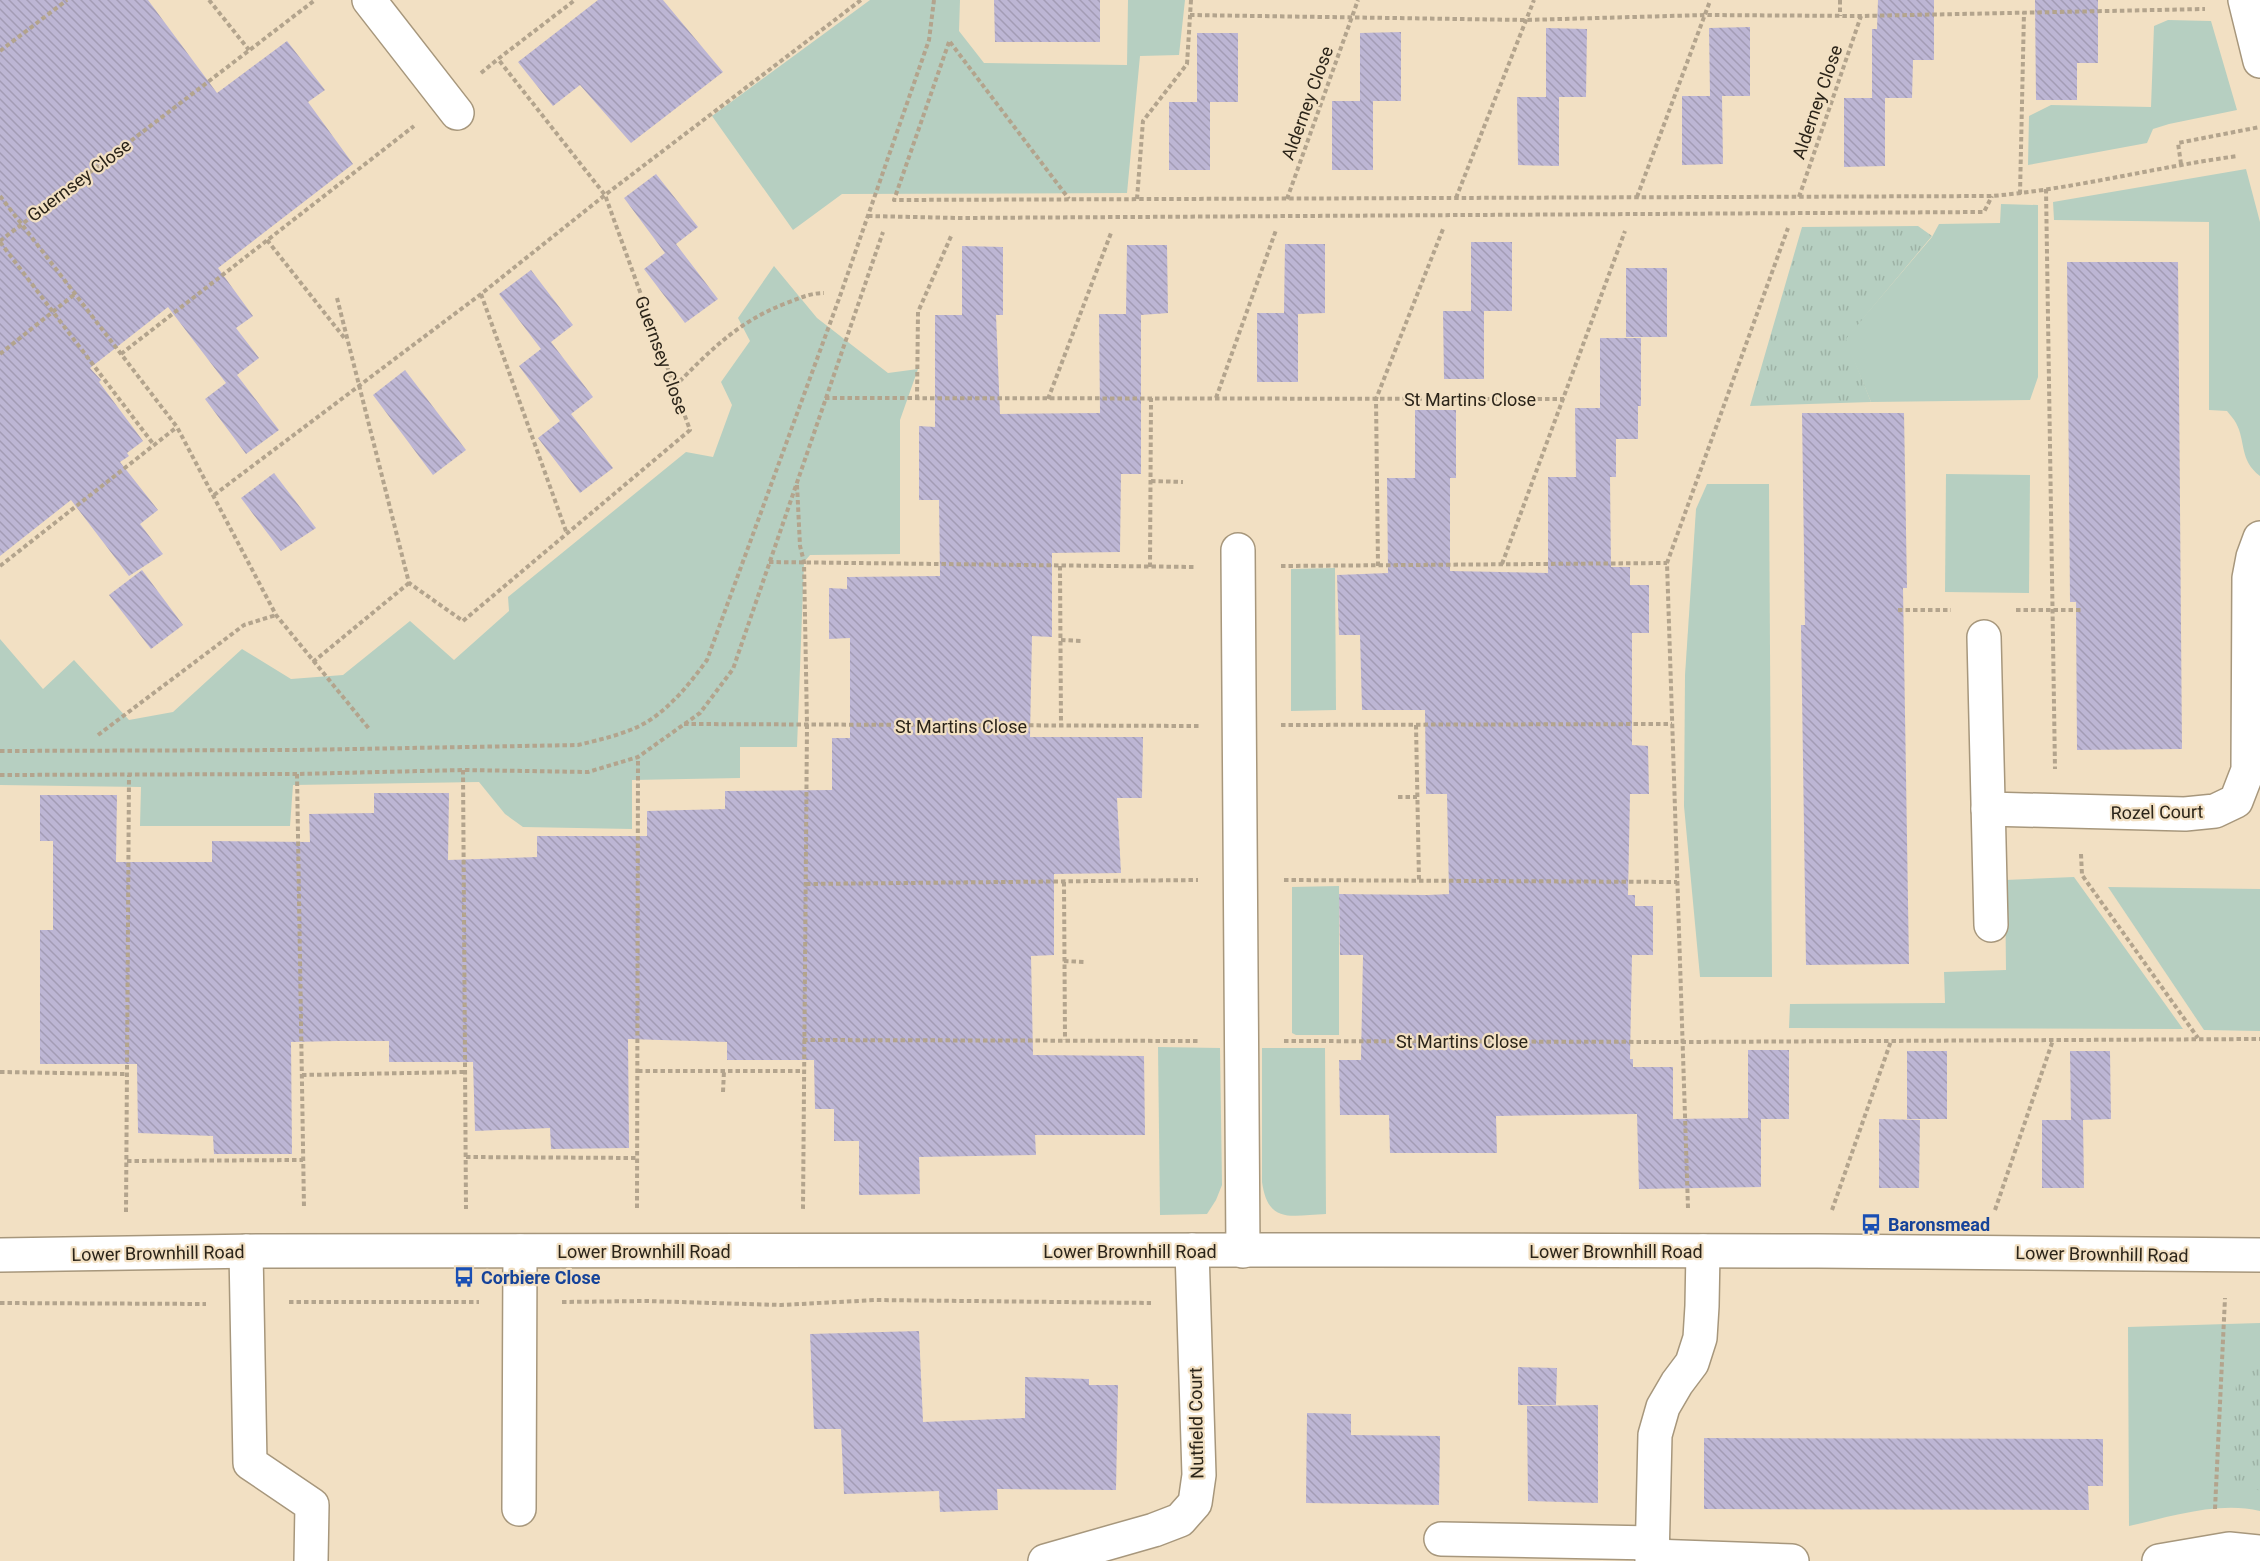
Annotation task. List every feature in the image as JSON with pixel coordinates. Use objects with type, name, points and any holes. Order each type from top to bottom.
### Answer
[{"type":"street","points":[[369,0],[452,106]]},
{"type":"street","points":[[2246,4],[2260,61]]},
{"type":"street","name":"Rozel Court","points":[[1988,809],[2185,814],[2215,811],[2236,801],[2248,770],[2249,578],[2260,538]]},
{"type":"street","points":[[1238,558],[1243,1251]]},
{"type":"street","points":[[1984,638],[1991,925]]},
{"type":"street","name":"Lower Brownhill Road","points":[[0,1256],[246,1251],[1192,1250],[1818,1251],[2260,1255]]},
{"type":"street","name":"Nutfield Court","points":[[1045,1561],[1154,1530],[1180,1520],[1196,1503],[1199,1475],[1192,1250]]},
{"type":"street","points":[[246,1251],[250,1463],[312,1505],[311,1561]]},
{"type":"street","points":[[519,1509],[520,1251]]},
{"type":"street","points":[[1652,1553],[1655,1435],[1663,1407],[1692,1363],[1700,1338],[1702,1306],[1695,1251]]},
{"type":"street","points":[[1441,1539],[1792,1561]]},
{"type":"street","points":[[2159,1561],[2229,1549],[2260,1552]]},
{"type":"path","points":[[0,51],[67,0]]},
{"type":"path","points":[[209,0],[249,50]]},
{"type":"path","name":"Guernsey Close","points":[[315,0],[22,225],[177,427],[276,615],[370,730]]},
{"type":"path","points":[[121,354],[267,240],[452,106],[498,59],[576,0]]},
{"type":"path","points":[[214,495],[481,294],[605,195],[861,0]]},
{"type":"path","points":[[0,751],[578,746],[617,735],[651,719],[682,693],[707,660],[868,216],[928,40],[934,0]]},
{"type":"path","points":[[1137,199],[1143,121],[1187,64],[1191,0]]},
{"type":"path","name":"Alderney Close","points":[[1287,198],[1358,0]]},
{"type":"path","points":[[1456,198],[1534,0]]},
{"type":"path","points":[[1840,0],[1840,16]]},
{"type":"path","points":[[1637,197],[1710,1]]},
{"type":"path","name":"Alderney Close","points":[[1190,15],[1526,20],[1705,15],[1861,16],[2246,4]]},
{"type":"path","points":[[2020,194],[2024,12]]},
{"type":"path","name":"Alderney Close","points":[[1799,197],[1861,16]]},
{"type":"path","points":[[1069,200],[949,42],[894,200],[1069,200],[1992,196],[2020,194],[2181,164],[2238,156]]},
{"type":"path","name":"Guernsey Close","points":[[409,583],[463,621],[690,430],[605,195],[498,59]]},
{"type":"path","points":[[2181,164],[2178,143],[2260,127]]},
{"type":"path","points":[[2046,189],[2068,812],[2082,875],[2198,1038]]},
{"type":"path","points":[[0,196],[22,225],[0,242],[154,445]]},
{"type":"path","points":[[868,216],[958,218],[1984,212],[1992,196]]},
{"type":"path","points":[[1695,1251],[1683,1042],[1667,563],[1788,228]]},
{"type":"path","name":"St Martins Close","points":[[1378,566],[1376,399],[1443,229]]},
{"type":"path","points":[[1216,398],[1276,230]]},
{"type":"path","name":"St Martins Close","points":[[1502,564],[1625,231]]},
{"type":"path","points":[[0,775],[297,774],[463,770],[588,772],[638,757],[700,713],[733,669],[883,232]]},
{"type":"path","points":[[1047,399],[1111,233]]},
{"type":"path","points":[[917,399],[918,312],[952,234]]},
{"type":"path","points":[[267,240],[349,343]]},
{"type":"path","points":[[674,387],[722,340],[763,313],[811,293],[824,293]]},
{"type":"path","points":[[0,354],[75,294]]},
{"type":"path","points":[[481,294],[567,534]]},
{"type":"path","points":[[313,662],[409,583],[338,298]]},
{"type":"path","name":"St Martins Close","points":[[825,398],[1564,399]]},
{"type":"path","points":[[1150,567],[1151,398]]},
{"type":"path","points":[[0,566],[177,427]]},
{"type":"path","points":[[1151,481],[1183,482]]},
{"type":"path","points":[[797,482],[800,546],[804,562],[807,725],[802,1251]]},
{"type":"path","points":[[769,562],[1150,567],[1238,558],[1378,566],[1667,563]]},
{"type":"path","points":[[1060,566],[1061,726]]},
{"type":"path","points":[[98,735],[244,625],[276,615]]},
{"type":"path","points":[[1061,640],[1082,640]]},
{"type":"path","name":"St Martins Close","points":[[683,724],[1061,726],[1672,724]]},
{"type":"path","points":[[1416,725],[1419,881]]},
{"type":"path","points":[[637,1251],[638,757]]},
{"type":"path","points":[[463,770],[466,1251]]},
{"type":"path","points":[[297,774],[304,1251]]},
{"type":"path","points":[[126,1253],[129,775]]},
{"type":"path","points":[[1398,797],[1417,797]]},
{"type":"path","points":[[1064,882],[1065,1040]]},
{"type":"path","points":[[1064,962],[1084,962]]},
{"type":"path","name":"St Martins Close","points":[[803,1040],[1683,1042],[2260,1039]]},
{"type":"path","points":[[1980,1252],[2053,1040]]},
{"type":"path","points":[[1818,1251],[1890,1041]]},
{"type":"path","points":[[638,1071],[803,1071]]},
{"type":"path","points":[[723,1092],[724,1071]]},
{"type":"path","points":[[0,1072],[127,1074]]},
{"type":"path","points":[[302,1075],[465,1072]]},
{"type":"path","points":[[466,1157],[637,1158]]},
{"type":"path","points":[[127,1161],[303,1160]]},
{"type":"path","points":[[2213,1552],[2227,1255]]},
{"type":"path","points":[[0,1303],[145,1302],[247,1305],[294,1301],[645,1301],[781,1305],[876,1300],[1193,1303]]},
{"type":"green space","points":[[870,0],[960,0],[959,31],[984,63],[1127,65],[1128,0],[1185,0],[1179,55],[1140,56],[1127,193],[842,194],[793,230],[712,116]]},
{"type":"green space","points":[[2168,20],[2211,21],[2237,110],[2153,129],[2147,143],[2028,165],[2029,116],[2051,105],[2151,107],[2154,26]]},
{"type":"green space","points":[[2246,169],[2260,222],[2260,476],[2249,464],[2233,418],[2227,411],[2209,410],[2209,222],[2054,220],[2053,202]]},
{"type":"green space","points":[[2001,204],[2038,205],[2038,377],[2030,400],[1871,402],[1845,339],[1932,237],[1939,224],[2000,223]]},
{"type":"green space","points":[[1918,226],[1932,236],[1846,339],[1871,402],[1750,406],[1802,227]]},
{"type":"green space","points":[[774,266],[817,318],[888,373],[918,369],[900,420],[900,554],[810,555],[804,562],[797,747],[740,747],[740,778],[632,780],[632,829],[523,827],[505,814],[479,782],[293,785],[290,826],[140,826],[141,787],[0,785],[0,639],[43,689],[74,660],[129,720],[173,712],[242,649],[291,679],[343,675],[410,621],[454,660],[509,611],[508,597],[686,452],[713,457],[732,405],[721,382],[750,341],[738,318]]},
{"type":"green space","points":[[1946,474],[2030,475],[2029,593],[1945,592]]},
{"type":"green space","points":[[1707,484],[1769,484],[1772,977],[1700,977],[1684,806],[1685,675],[1696,509]]},
{"type":"green space","points":[[1335,568],[1336,710],[1291,711],[1291,569]]},
{"type":"green space","points":[[2074,877],[2183,1029],[1789,1028],[1790,1004],[1945,1003],[1944,972],[2006,970],[2005,880]]},
{"type":"green space","points":[[1339,886],[1339,1035],[1296,1035],[1292,1033],[1292,887]]},
{"type":"green space","points":[[2108,887],[2260,889],[2260,1031],[2204,1030]]},
{"type":"green space","points":[[1158,1047],[1220,1048],[1222,1185],[1207,1214],[1160,1215]]},
{"type":"green space","points":[[1262,1048],[1325,1048],[1326,1214],[1292,1216],[1284,1214],[1276,1211],[1265,1196],[1262,1182]]},
{"type":"green space","points":[[2260,1323],[2260,1511],[2244,1508],[2211,1509],[2129,1526],[2128,1327]]},
{"type":"green space","points":[[2260,1365],[2260,1491],[2230,1479],[2237,1367]]},
{"type":"building","points":[[0,0],[148,0],[217,93],[287,41],[325,90],[308,102],[353,164],[218,268],[253,316],[236,328],[259,358],[237,375],[279,430],[246,454],[205,399],[226,383],[168,307],[90,368],[101,380],[99,382],[143,441],[127,453],[129,456],[120,462],[158,510],[140,524],[163,554],[129,576],[71,500],[0,556]]},
{"type":"building","points":[[598,0],[663,0],[723,72],[631,143],[580,85],[553,106],[518,62]]},
{"type":"building","points":[[994,0],[1100,0],[1100,42],[995,42]]},
{"type":"building","points":[[1878,0],[1934,0],[1934,60],[1913,60],[1912,98],[1885,98],[1885,166],[1844,167],[1844,98],[1872,98],[1872,29],[1877,29]]},
{"type":"building","points":[[2035,0],[2098,0],[2098,63],[2077,63],[2077,100],[2036,100]]},
{"type":"building","points":[[1750,27],[1750,96],[1722,96],[1723,164],[1682,165],[1682,96],[1710,96],[1709,28]]},
{"type":"building","points":[[1546,28],[1587,29],[1586,97],[1559,97],[1559,166],[1518,165],[1517,97],[1546,97]]},
{"type":"building","points":[[1401,32],[1401,101],[1373,101],[1373,170],[1332,170],[1332,101],[1360,101],[1360,33]]},
{"type":"building","points":[[1197,33],[1238,33],[1238,102],[1210,102],[1210,170],[1169,170],[1169,102],[1197,102]]},
{"type":"building","points":[[656,174],[698,227],[676,244],[718,299],[685,323],[644,269],[665,253],[624,198]]},
{"type":"building","points":[[1471,242],[1512,242],[1512,311],[1471,311]]},
{"type":"building","points":[[1285,244],[1325,244],[1325,313],[1298,314],[1298,382],[1257,382],[1257,313],[1284,313]]},
{"type":"building","points":[[1127,245],[1167,245],[1168,313],[1141,315],[1141,474],[1121,474],[1120,552],[1052,553],[1052,637],[1032,636],[1030,737],[1143,737],[1142,798],[1117,798],[1121,873],[1054,874],[1054,955],[1031,956],[1033,1055],[1144,1056],[1145,1135],[1035,1135],[1036,1155],[919,1157],[920,1194],[859,1195],[859,1141],[834,1141],[834,1109],[815,1109],[814,1060],[727,1060],[727,1042],[628,1039],[629,1148],[551,1149],[550,1128],[475,1131],[473,1062],[389,1062],[389,1041],[337,1041],[291,1042],[292,1154],[214,1154],[213,1136],[138,1133],[137,1064],[40,1064],[40,930],[53,930],[53,841],[40,841],[40,795],[117,795],[116,862],[212,862],[212,841],[310,842],[309,814],[374,813],[374,793],[449,793],[448,860],[537,857],[537,836],[647,836],[647,811],[725,809],[725,791],[832,790],[832,738],[850,738],[850,638],[829,639],[829,588],[847,589],[847,577],[940,576],[939,500],[919,500],[919,426],[935,427],[935,315],[962,315],[962,246],[1003,247],[1003,315],[996,315],[1000,414],[1100,413],[1099,314],[1126,314]]},
{"type":"building","points":[[2067,262],[2178,262],[2182,749],[2077,750],[2076,602],[2070,602]]},
{"type":"building","points":[[1626,268],[1667,268],[1667,337],[1626,337]]},
{"type":"building","points":[[531,270],[573,325],[551,342],[593,397],[571,414],[613,468],[580,493],[538,438],[560,421],[519,366],[541,349],[499,294]]},
{"type":"building","points":[[1443,311],[1484,311],[1484,379],[1444,379]]},
{"type":"building","points":[[1600,338],[1641,338],[1641,406],[1638,406],[1638,439],[1616,439],[1616,477],[1576,477],[1575,408],[1600,408]]},
{"type":"building","points":[[405,370],[466,450],[433,475],[373,395]]},
{"type":"building","points":[[1415,410],[1456,410],[1456,478],[1415,478]]},
{"type":"building","points":[[1802,413],[1904,413],[1907,588],[1903,588],[1909,964],[1806,965],[1801,625],[1805,625]]},
{"type":"building","points":[[274,473],[316,528],[281,551],[241,498]]},
{"type":"building","points":[[1548,477],[1610,477],[1611,567],[1630,567],[1630,585],[1649,585],[1649,633],[1632,633],[1632,745],[1648,746],[1649,794],[1630,794],[1628,895],[1635,895],[1635,906],[1653,906],[1653,955],[1632,955],[1630,1059],[1633,1059],[1633,1067],[1673,1067],[1673,1119],[1748,1118],[1748,1050],[1789,1050],[1789,1119],[1761,1119],[1761,1187],[1639,1189],[1637,1114],[1496,1116],[1497,1153],[1390,1153],[1389,1115],[1340,1115],[1339,1060],[1361,1060],[1363,955],[1340,955],[1339,894],[1449,894],[1447,794],[1426,794],[1425,710],[1362,710],[1360,635],[1339,635],[1337,575],[1388,573],[1387,478],[1450,478],[1450,571],[1548,573]]},
{"type":"building","points":[[142,570],[183,625],[151,649],[109,595]]},
{"type":"building","points":[[1907,1051],[1947,1051],[1947,1119],[1907,1119]]},
{"type":"building","points":[[2070,1051],[2110,1051],[2111,1119],[2083,1120],[2084,1188],[2042,1188],[2042,1120],[2071,1120]]},
{"type":"building","points":[[1879,1119],[1920,1120],[1919,1188],[1879,1188]]},
{"type":"building","points":[[919,1331],[923,1422],[1025,1418],[1025,1377],[1089,1379],[1089,1385],[1118,1385],[1116,1490],[997,1489],[998,1510],[940,1512],[939,1491],[844,1494],[841,1429],[814,1429],[810,1334]]},
{"type":"building","points":[[1518,1367],[1557,1368],[1556,1405],[1518,1405]]},
{"type":"building","points":[[1598,1405],[1598,1503],[1528,1501],[1527,1406]]},
{"type":"building","points":[[1307,1413],[1351,1414],[1351,1435],[1440,1436],[1439,1505],[1306,1503]]},
{"type":"building","points":[[1704,1438],[2103,1439],[2103,1486],[2088,1486],[2089,1510],[1704,1509]]},
{"type":"place","name":"Baronsmead","points":[[1871,1224]]},
{"type":"place","name":"Corbiere Close","points":[[464,1277]]}]
